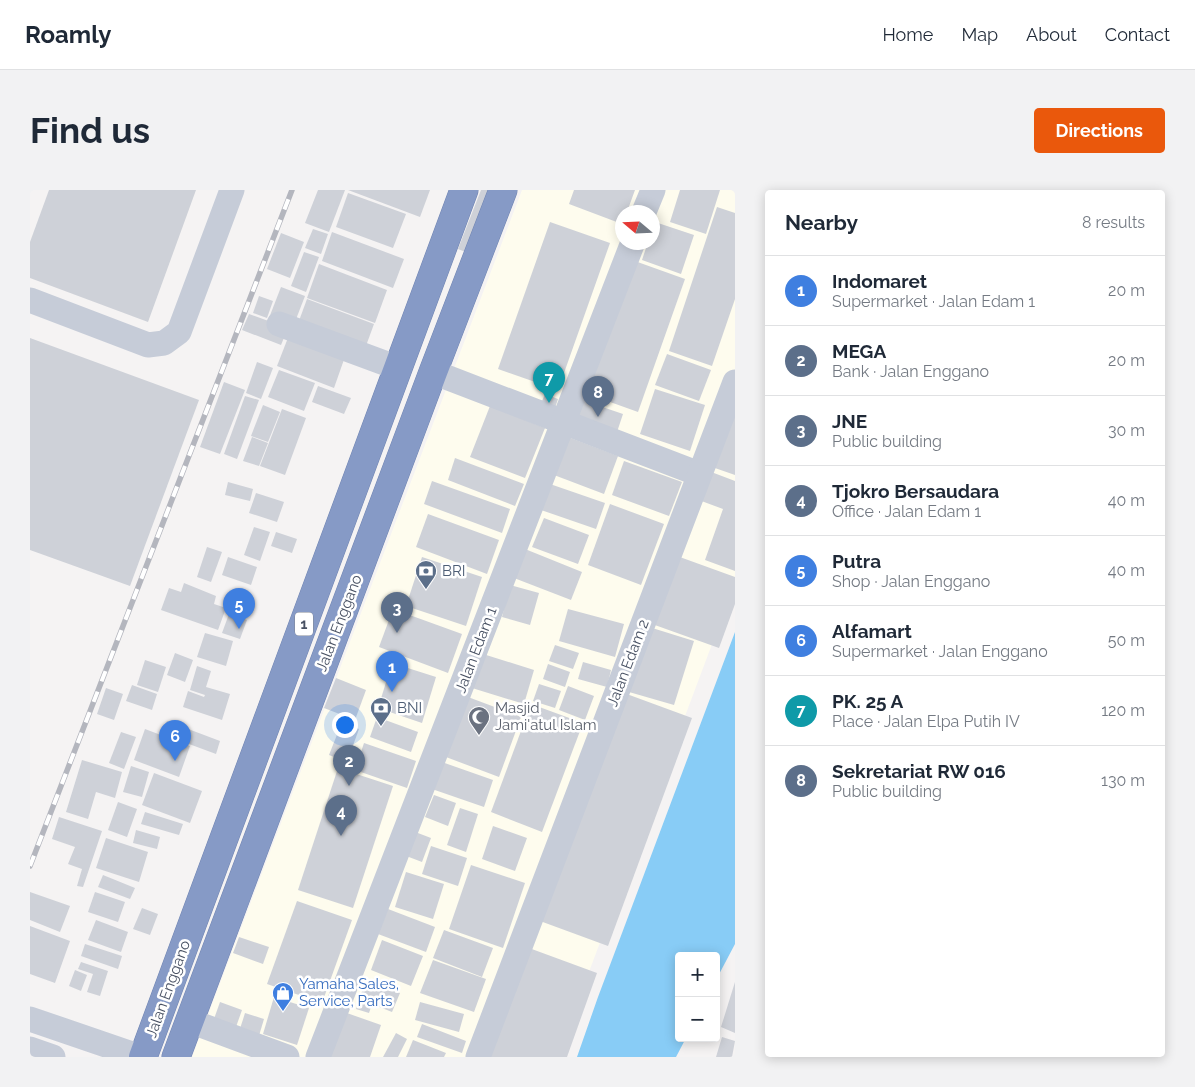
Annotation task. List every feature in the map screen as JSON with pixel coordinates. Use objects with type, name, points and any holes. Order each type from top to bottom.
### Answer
[{"type":"highway","name":"Jalan Enggano","points":[[142,1057],[464,190]]},
{"type":"highway","name":"Jalan Enggano","points":[[176,1057],[503,190]]},
{"type":"street","points":[[30,300],[148,345],[164,343],[179,332],[232,190]]},
{"type":"street","points":[[647,205],[653,190]]},
{"type":"street","name":"Jalan Edam 1","points":[[318,1057],[630,250]]},
{"type":"street","points":[[279,324],[398,368]]},
{"type":"street","points":[[433,372],[699,474]]},
{"type":"street","name":"Jalan Edam 2","points":[[478,1057],[735,382]]},
{"type":"street","points":[[30,1019],[142,1057]]},
{"type":"street","points":[[190,1021],[287,1057]]},
{"type":"street","points":[[30,1048],[53,1057]]},
{"type":"shaded area","points":[[522,190],[735,190],[735,583],[557,1057],[192,1057]]},
{"type":"water","points":[[735,632],[735,944],[720,972],[720,952],[675,952],[675,1042],[684,1042],[676,1057],[577,1057]]},
{"type":"building","points":[[49,190],[196,190],[148,322],[30,278],[30,242]]},
{"type":"building","points":[[318,190],[345,190],[329,232],[305,223]]},
{"type":"building","points":[[348,190],[430,190],[420,217]]},
{"type":"building","points":[[481,190],[492,190],[468,253],[458,249]]},
{"type":"building","points":[[574,190],[635,190],[630,205],[615,205],[615,221],[569,204]]},
{"type":"building","points":[[680,190],[720,190],[706,234],[670,222]]},
{"type":"building","points":[[348,193],[406,214],[393,248],[336,227]]},
{"type":"building","points":[[717,207],[735,213],[735,299],[712,366],[669,351]]},
{"type":"building","points":[[550,222],[610,243],[558,390],[498,369]]},
{"type":"building","points":[[660,224],[694,235],[681,274],[642,260],[645,250],[660,250]]},
{"type":"building","points":[[313,229],[328,234],[321,254],[305,248]]},
{"type":"building","points":[[332,232],[404,259],[393,288],[322,261]]},
{"type":"building","points":[[281,233],[304,242],[290,278],[267,269]]},
{"type":"building","points":[[304,252],[319,257],[306,292],[291,286]]},
{"type":"building","points":[[632,260],[685,279],[638,412],[585,393]]},
{"type":"building","points":[[319,264],[387,290],[375,323],[307,298]]},
{"type":"building","points":[[281,287],[305,296],[293,327],[269,318]]},
{"type":"building","points":[[259,296],[273,301],[267,318],[253,313]]},
{"type":"building","points":[[307,299],[374,324],[363,354],[296,329]]},
{"type":"building","points":[[249,314],[288,328],[281,345],[242,330]]},
{"type":"building","points":[[291,330],[347,351],[334,388],[277,366]]},
{"type":"building","points":[[30,338],[199,400],[130,586],[30,550]]},
{"type":"building","points":[[667,354],[711,370],[699,401],[655,385]]},
{"type":"building","points":[[257,362],[273,368],[261,399],[246,393]]},
{"type":"building","points":[[279,370],[315,383],[304,411],[268,397]]},
{"type":"building","points":[[224,382],[245,390],[220,454],[200,447]]},
{"type":"building","points":[[318,386],[351,398],[344,414],[312,402]]},
{"type":"building","points":[[655,389],[705,405],[690,451],[640,434]]},
{"type":"building","points":[[545,394],[558,399],[554,411],[540,406]]},
{"type":"building","points":[[245,396],[259,400],[237,459],[224,454]]},
{"type":"building","points":[[579,399],[623,414],[616,435],[572,421]]},
{"type":"building","points":[[735,404],[735,475],[712,467]]},
{"type":"building","points":[[263,405],[280,412],[268,442],[251,436]]},
{"type":"building","points":[[490,406],[545,428],[525,478],[470,457]]},
{"type":"building","points":[[282,409],[306,418],[285,475],[260,466]]},
{"type":"building","points":[[252,437],[268,443],[259,466],[243,461]]},
{"type":"building","points":[[568,437],[618,456],[604,494],[554,475]]},
{"type":"building","points":[[455,458],[524,484],[515,506],[448,480]]},
{"type":"building","points":[[624,461],[682,482],[669,516],[612,495]]},
{"type":"building","points":[[706,470],[735,481],[735,571],[705,560],[723,509],[696,499]]},
{"type":"building","points":[[432,481],[510,509],[502,533],[424,504]]},
{"type":"building","points":[[228,482],[253,489],[250,501],[225,495]]},
{"type":"building","points":[[550,484],[605,503],[596,529],[541,510]]},
{"type":"building","points":[[256,493],[284,502],[277,522],[249,513]]},
{"type":"building","points":[[610,504],[664,524],[641,585],[588,565]]},
{"type":"building","points":[[428,514],[499,540],[487,574],[416,547]]},
{"type":"building","points":[[544,518],[589,535],[578,564],[532,547]]},
{"type":"building","points":[[254,527],[270,532],[260,561],[244,555]]},
{"type":"building","points":[[276,532],[297,539],[292,553],[271,546]]},
{"type":"building","points":[[207,547],[222,552],[211,582],[197,577]]},
{"type":"building","points":[[525,549],[582,572],[571,600],[514,578]]},
{"type":"building","points":[[677,556],[735,577],[735,604],[719,648],[652,624]]},
{"type":"building","points":[[228,557],[257,567],[251,585],[222,575]]},
{"type":"building","points":[[422,557],[482,577],[466,626],[406,606]]},
{"type":"building","points":[[184,583],[216,596],[214,604],[226,608],[218,630],[161,610],[169,588],[181,592]]},
{"type":"building","points":[[510,585],[539,593],[530,625],[502,617]]},
{"type":"building","points":[[393,609],[462,634],[448,673],[379,647]]},
{"type":"building","points":[[568,609],[624,624],[615,657],[559,641]]},
{"type":"building","points":[[229,614],[247,620],[240,639],[222,633]]},
{"type":"building","points":[[649,627],[694,641],[674,705],[629,692]]},
{"type":"building","points":[[205,633],[233,641],[226,666],[197,657]]},
{"type":"building","points":[[555,645],[579,653],[573,669],[549,661]]},
{"type":"building","points":[[175,653],[193,660],[185,682],[167,675]]},
{"type":"building","points":[[483,654],[534,670],[524,704],[472,688]]},
{"type":"building","points":[[145,660],[166,667],[158,692],[137,685]]},
{"type":"building","points":[[583,662],[611,670],[607,687],[578,679]]},
{"type":"building","points":[[392,663],[436,677],[422,723],[378,708]]},
{"type":"building","points":[[548,664],[570,672],[565,687],[543,679]]},
{"type":"building","points":[[197,666],[211,671],[206,687],[230,694],[222,720],[183,707],[188,691],[204,697],[205,695],[190,690]]},
{"type":"building","points":[[336,678],[366,690],[355,720],[324,708]]},
{"type":"building","points":[[539,684],[561,691],[555,708],[533,701]]},
{"type":"building","points":[[132,685],[157,694],[152,710],[126,701]]},
{"type":"building","points":[[568,686],[594,696],[585,720],[559,710]]},
{"type":"building","points":[[106,688],[123,694],[114,720],[97,714]]},
{"type":"building","points":[[624,693],[692,718],[608,946],[540,921]]},
{"type":"building","name":"Masjid Jami'atul Islam","points":[[460,694],[521,717],[499,777],[438,754]]},
{"type":"building","points":[[531,704],[583,723],[542,832],[491,812]]},
{"type":"building","points":[[377,717],[418,732],[411,752],[370,737]]},
{"type":"building","points":[[167,721],[220,741],[216,754],[162,734]]},
{"type":"building","points":[[342,722],[359,729],[347,762],[329,755]]},
{"type":"building","points":[[145,729],[190,746],[179,777],[134,760]]},
{"type":"building","points":[[121,732],[136,737],[124,769],[109,763]]},
{"type":"building","points":[[364,743],[416,761],[407,788],[355,770]]},
{"type":"building","points":[[82,760],[122,772],[115,798],[96,792],[88,819],[66,812]]},
{"type":"building","points":[[439,761],[493,780],[484,807],[429,788]]},
{"type":"building","points":[[131,766],[149,772],[142,797],[123,792]]},
{"type":"building","points":[[338,768],[393,786],[353,908],[298,890]]},
{"type":"building","points":[[154,773],[202,791],[190,823],[142,805]]},
{"type":"building","points":[[434,795],[456,803],[448,826],[425,817]]},
{"type":"building","points":[[118,802],[137,809],[127,837],[108,830]]},
{"type":"building","points":[[460,808],[478,814],[466,852],[447,845]]},
{"type":"building","points":[[145,812],[183,824],[179,835],[141,824]]},
{"type":"building","points":[[59,817],[102,831],[83,887],[77,886],[82,869],[68,864],[75,847],[52,839]]},
{"type":"building","points":[[493,826],[527,838],[515,871],[482,859]]},
{"type":"building","points":[[136,830],[160,837],[157,849],[133,843]]},
{"type":"building","points":[[410,830],[431,838],[422,862],[401,854]]},
{"type":"building","points":[[106,838],[148,852],[139,882],[96,868]]},
{"type":"building","points":[[431,846],[467,858],[458,886],[422,874]]},
{"type":"building","points":[[471,865],[525,883],[503,948],[449,929]]},
{"type":"building","points":[[406,872],[444,884],[433,919],[395,907]]},
{"type":"building","points":[[103,875],[135,888],[130,899],[98,887]]},
{"type":"building","points":[[30,892],[70,906],[60,932],[30,920]]},
{"type":"building","points":[[95,892],[125,902],[118,922],[88,912]]},
{"type":"building","points":[[297,901],[352,920],[322,1003],[267,984]]},
{"type":"building","points":[[142,908],[158,914],[150,935],[133,929]]},
{"type":"building","points":[[388,909],[435,927],[426,952],[378,934]]},
{"type":"building","points":[[96,920],[128,932],[121,952],[88,940]]},
{"type":"building","points":[[30,926],[70,941],[55,983],[30,974]]},
{"type":"building","points":[[444,930],[493,948],[482,977],[433,958]]},
{"type":"building","points":[[239,937],[269,947],[263,964],[233,953]]},
{"type":"building","points":[[382,940],[423,956],[411,986],[371,970]]},
{"type":"building","points":[[85,944],[122,956],[118,969],[81,956]]},
{"type":"building","points":[[529,948],[597,973],[567,1057],[489,1057]]},
{"type":"building","points":[[433,960],[486,979],[474,1012],[420,993]]},
{"type":"building","points":[[81,962],[108,971],[100,996],[87,992],[93,974],[78,969]]},
{"type":"building","points":[[75,970],[87,975],[81,991],[69,986]]},
{"type":"building","points":[[366,979],[400,993],[392,1012],[372,1004],[369,1013],[356,1009]]},
{"type":"building","points":[[735,982],[735,1033],[721,1027]]},
{"type":"building","points":[[274,997],[309,1008],[297,1045],[263,1034]]},
{"type":"building","points":[[220,1002],[242,1010],[236,1027],[214,1019]]},
{"type":"building","points":[[420,1002],[464,1014],[459,1032],[415,1020]]},
{"type":"building","points":[[344,1012],[381,1025],[370,1057],[329,1057]]},
{"type":"building","points":[[245,1013],[264,1019],[258,1039],[239,1032]]},
{"type":"building","points":[[422,1024],[466,1041],[462,1053],[417,1037]]},
{"type":"building","points":[[396,1033],[407,1039],[398,1057],[383,1057]]},
{"type":"building","points":[[722,1037],[735,1041],[732,1057],[716,1057]]},
{"type":"building","points":[[413,1040],[446,1053],[444,1057],[406,1057]]},
{"type":"railway","points":[[30,866],[292,190]]},
{"type":"place","name":"PK. 25 A","points":[[549,403]]},
{"type":"place","name":"Sekretariat RW 016","points":[[598,417]]},
{"type":"place","name":"BRI","points":[[426,590]]},
{"type":"place","name":"Putra","points":[[239,629]]},
{"type":"place","name":"JNE","points":[[397,633]]},
{"type":"place","name":"Indomaret","points":[[392,692]]},
{"type":"place","name":"BNI","points":[[381,727]]},
{"type":"place","name":"Masjid Jami'atul Islam","points":[[479,736]]},
{"type":"place","name":"Alfamart","points":[[175,761]]},
{"type":"place","name":"MEGA","points":[[349,786]]},
{"type":"place","name":"Tjokro Bersaudara","points":[[341,836]]},
{"type":"place","name":"Yamaha Sales, Service, Parts","points":[[283,1012]]}]
